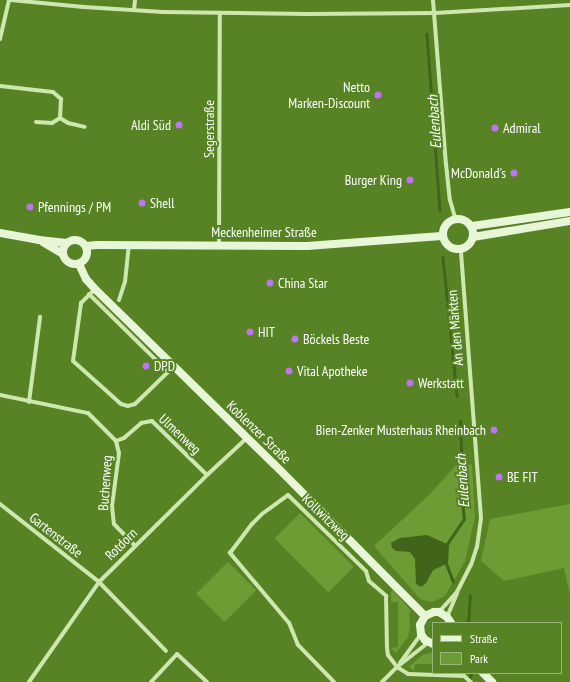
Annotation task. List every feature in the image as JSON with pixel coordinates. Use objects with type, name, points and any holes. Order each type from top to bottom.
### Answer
[{"type":"main road","points":[[472,226],[473,237],[467,246],[461,249],[449,247],[442,236],[444,225],[455,218],[462,219],[472,226],[570,212]]},
{"type":"main road","points":[[473,237],[570,221]]},
{"type":"main road","points":[[0,233],[67,243],[75,240],[80,241],[86,246],[88,255],[83,262],[79,264],[71,264],[64,259],[64,248],[67,243]]},
{"type":"main road","name":"Meckenheimer Straße","points":[[86,246],[97,244],[129,244],[307,246],[442,236]]},
{"type":"main road","points":[[39,240],[63,254]]},
{"type":"main road","name":"Koblenzer Straße","points":[[79,264],[92,292],[171,369],[247,438],[425,616]]},
{"type":"main road","points":[[431,643],[421,634],[420,624],[425,616],[429,613],[439,612],[449,620]]},
{"type":"main road","points":[[484,674],[492,682]]},
{"type":"street","points":[[0,39],[10,0],[25,3],[134,10],[434,14],[570,5]]},
{"type":"street","points":[[134,10],[135,0]]},
{"type":"street","points":[[434,0],[446,164],[450,200],[455,218]]},
{"type":"street","name":"Segerstraße","points":[[219,246],[220,12]]},
{"type":"street","points":[[0,86],[54,92],[61,99],[60,118]]},
{"type":"street","points":[[36,122],[52,123],[60,118]]},
{"type":"street","points":[[60,118],[68,123],[85,127]]},
{"type":"street","points":[[119,300],[125,282],[129,244]]},
{"type":"street","name":"An den Märkten","points":[[449,620],[457,592],[471,565],[477,547],[481,518],[461,249]]},
{"type":"street","points":[[92,292],[81,303],[73,361],[120,404],[128,406],[135,404],[171,369]]},
{"type":"street","points":[[29,402],[40,317]]},
{"type":"street","name":"Buchenweg","points":[[0,395],[88,413],[116,441],[119,453],[112,506],[114,524],[135,546]]},
{"type":"street","name":"Ulmenweg","points":[[116,441],[124,438],[141,423],[152,421],[206,475]]},
{"type":"street","name":"Rotdorn","points":[[29,682],[99,582],[206,475],[247,438]]},
{"type":"street","name":"Kollwitzweg","points":[[334,682],[298,645],[289,623],[230,553],[252,524],[262,514],[288,494],[366,571],[369,581],[386,596],[388,655],[397,666]]},
{"type":"street","name":"Gartenstraße","points":[[0,504],[99,582],[166,651]]},
{"type":"street","name":"An den Märkten","points":[[439,612],[457,592]]},
{"type":"street","points":[[382,682],[397,666],[421,634]]},
{"type":"street","points":[[397,666],[431,643]]},
{"type":"street","points":[[151,682],[177,654],[207,682]]},
{"type":"street","points":[[397,666],[408,674],[414,676],[464,676],[471,682]]},
{"type":"green space","points":[[472,464],[475,517],[465,561],[445,596],[432,602],[420,599],[374,546],[431,493],[456,465]],"holes":[[[410,552],[433,570],[426,583],[416,584],[416,559]]]},
{"type":"green space","points":[[570,504],[570,595],[564,568],[504,581],[481,561],[490,519]]},
{"type":"green space","points":[[300,513],[354,567],[328,592],[275,538]]},
{"type":"green space","points":[[228,562],[256,590],[224,622],[196,594]]},
{"type":"green space","points":[[393,590],[411,611],[409,615],[410,625],[408,637],[396,653],[391,648],[398,647],[398,602],[391,602],[391,592]]},
{"type":"green space","points":[[432,652],[432,664],[415,664],[414,671],[409,667],[422,655]]},
{"type":"shaded area","points":[[427,535],[447,544],[446,564],[433,570],[426,583],[421,587],[416,584],[415,559],[410,552],[396,551],[392,548],[391,543],[400,538]]},
{"type":"waterway","name":"Eulenbach","points":[[427,34],[440,210]]},
{"type":"waterway","name":"Eulenbach","points":[[443,257],[457,396]]},
{"type":"waterway","name":"Eulenbach","points":[[453,582],[446,564],[447,544],[464,519],[460,485],[460,421]]},
{"type":"waterway","name":"Eulenbach","points":[[468,622],[470,596]]},
{"type":"waterway","name":"Eulenbach","points":[[469,680],[471,674]]},
{"type":"place","name":"Netto Marken-Discount","points":[[378,95]]},
{"type":"place","name":"Aldi Süd","points":[[179,125]]},
{"type":"place","name":"Admiral","points":[[495,128]]},
{"type":"place","name":"McDonald's","points":[[514,173]]},
{"type":"place","name":"Burger King","points":[[410,180]]},
{"type":"place","name":"Shell","points":[[142,203]]},
{"type":"place","name":"Pfennings / PM","points":[[30,207]]},
{"type":"place","name":"China Star","points":[[270,283]]},
{"type":"place","name":"HIT","points":[[250,332]]},
{"type":"place","name":"Böckels Beste","points":[[295,339]]},
{"type":"place","name":"DPD","points":[[146,366]]},
{"type":"place","name":"Vital Apotheke","points":[[289,371]]},
{"type":"place","name":"Werkstatt","points":[[410,383]]},
{"type":"place","name":"Bien-Zenker Musterhaus Rheinbach","points":[[494,430]]},
{"type":"place","name":"BE FIT","points":[[499,477]]}]
